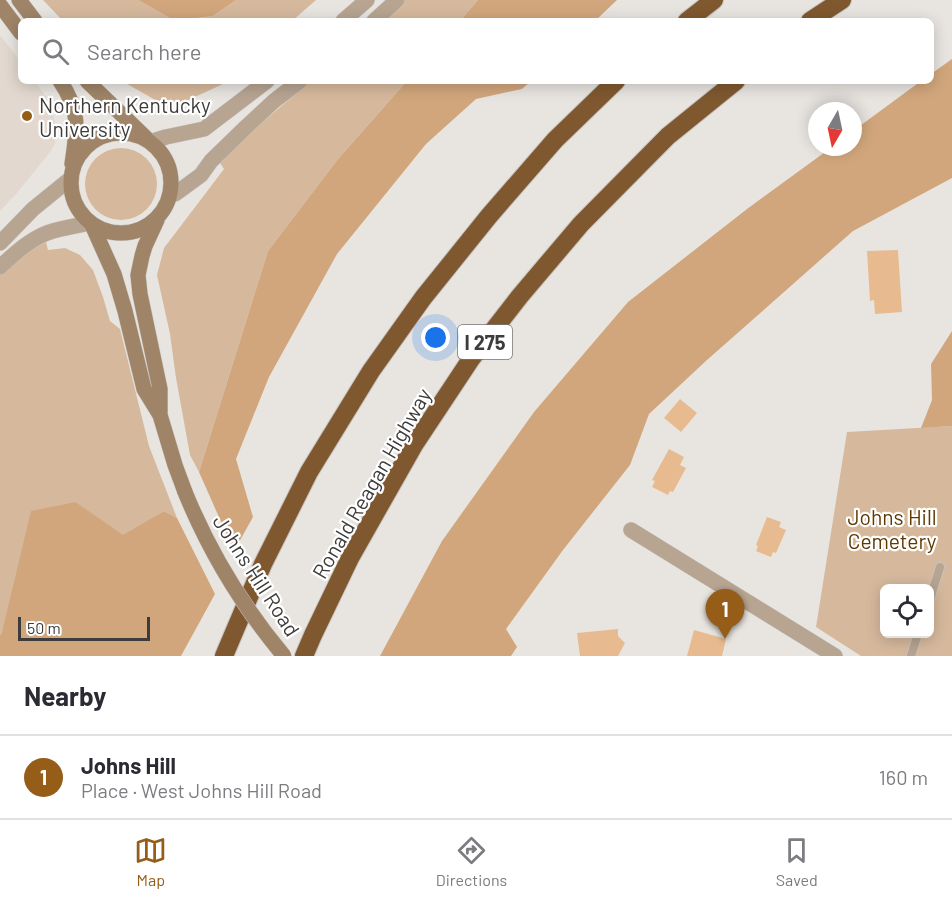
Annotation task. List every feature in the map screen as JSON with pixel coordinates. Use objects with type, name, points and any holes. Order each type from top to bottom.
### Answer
[{"type":"highway","points":[[691,18],[714,0]]},
{"type":"highway","points":[[815,18],[842,0]]},
{"type":"highway","points":[[224,656],[263,564],[309,472],[371,371],[423,298],[489,216],[555,140],[613,84]]},
{"type":"highway","name":"Ronald Reagan Highway","points":[[304,656],[350,558],[390,486],[414,445],[471,359],[520,296],[581,224],[668,136],[732,84]]},
{"type":"main road","points":[[19,0],[33,18]]},
{"type":"main road","points":[[0,5],[18,29]]},
{"type":"main road","points":[[62,84],[75,109],[77,119],[70,187],[74,202],[81,215],[91,224],[112,233],[134,232],[148,226],[166,207],[172,179],[168,164],[160,150],[90,84]]},
{"type":"main road","points":[[71,176],[77,157],[87,145],[101,136],[117,133],[133,134],[149,141]]},
{"type":"main road","name":"Johns Hill Road","points":[[159,217],[145,246],[138,275],[160,389],[160,415]]},
{"type":"main road","name":"Johns Hill Road","points":[[91,224],[114,274],[144,389],[160,415],[175,465],[196,519],[244,602],[284,656]]},
{"type":"street","points":[[346,18],[367,0]]},
{"type":"street","points":[[377,18],[396,0]]},
{"type":"street","points":[[149,141],[204,129],[263,84]]},
{"type":"street","points":[[170,195],[201,175],[211,161],[246,127],[296,84]]},
{"type":"street","points":[[0,243],[33,209],[71,176]]},
{"type":"street","points":[[0,267],[14,253],[36,238],[47,233],[91,224]]},
{"type":"street","points":[[631,530],[836,656]]},
{"type":"lane","points":[[934,586],[940,567]]},
{"type":"lane","points":[[911,656],[916,638]]},
{"type":"shaded area","points":[[138,0],[236,0],[213,16],[170,18]]},
{"type":"shaded area","points":[[478,0],[617,0],[598,18],[463,18]]},
{"type":"shaded area","name":"Northern Kentucky University","points":[[0,35],[18,58],[18,84],[37,84],[51,105],[56,127],[55,143],[51,151],[0,211]]},
{"type":"shaded area","points":[[952,59],[952,178],[853,231],[649,414],[630,465],[563,550],[506,629],[517,647],[511,656],[380,656],[442,541],[534,412],[628,302],[747,209],[820,156],[862,156],[862,124],[917,84],[934,84],[934,72]]},
{"type":"shaded area","points":[[404,84],[528,84],[522,89],[476,99],[426,144],[337,254],[269,377],[236,459],[253,517],[234,551],[199,472],[268,251],[338,159]]},
{"type":"shaded area","points":[[952,331],[952,426],[921,428],[932,400],[931,364]]},
{"type":"shaded area","points":[[76,502],[123,535],[164,511],[177,518],[215,594],[181,656],[0,656],[0,635],[31,511]]},
{"type":"green space","points":[[43,0],[138,0],[170,18],[60,18]]},
{"type":"green space","points":[[236,0],[316,0],[295,18],[200,18],[213,16]]},
{"type":"green space","points":[[405,0],[478,0],[463,18],[384,18]]},
{"type":"green space","points":[[127,84],[222,84],[184,102],[157,101]]},
{"type":"green space","points":[[307,84],[404,84],[338,159],[268,251],[199,472],[190,455],[170,334],[157,275],[164,248],[224,169],[220,163],[245,137]]},
{"type":"green space","points":[[121,148],[135,151],[147,158],[154,170],[157,184],[154,198],[147,210],[135,217],[121,220],[107,217],[95,210],[88,198],[85,184],[88,170],[95,158],[107,151]]},
{"type":"green space","points":[[46,242],[48,250],[65,248],[80,255],[93,270],[110,321],[120,329],[149,446],[177,518],[164,511],[123,536],[76,502],[0,635],[0,275],[31,250]]},
{"type":"green space","name":"Johns Hill Cemetery","points":[[952,426],[952,656],[861,656],[816,627],[847,432]]},
{"type":"building","points":[[898,250],[902,312],[875,314],[874,300],[870,301],[867,251]]},
{"type":"building","points":[[680,399],[697,413],[681,432],[664,418]]},
{"type":"building","points":[[669,449],[684,457],[680,465],[686,468],[673,492],[670,491],[668,495],[652,487],[655,481],[652,480]]},
{"type":"building","points":[[767,517],[781,522],[779,527],[786,530],[776,553],[773,552],[771,557],[756,551],[758,546],[756,545]]},
{"type":"building","points":[[618,629],[618,636],[625,643],[618,656],[580,656],[577,633]]},
{"type":"building","points":[[694,630],[726,639],[722,656],[687,656]]},
{"type":"place","name":"Northern Kentucky University","points":[[27,116]]},
{"type":"place","name":"Johns Hill","points":[[725,639]]}]
